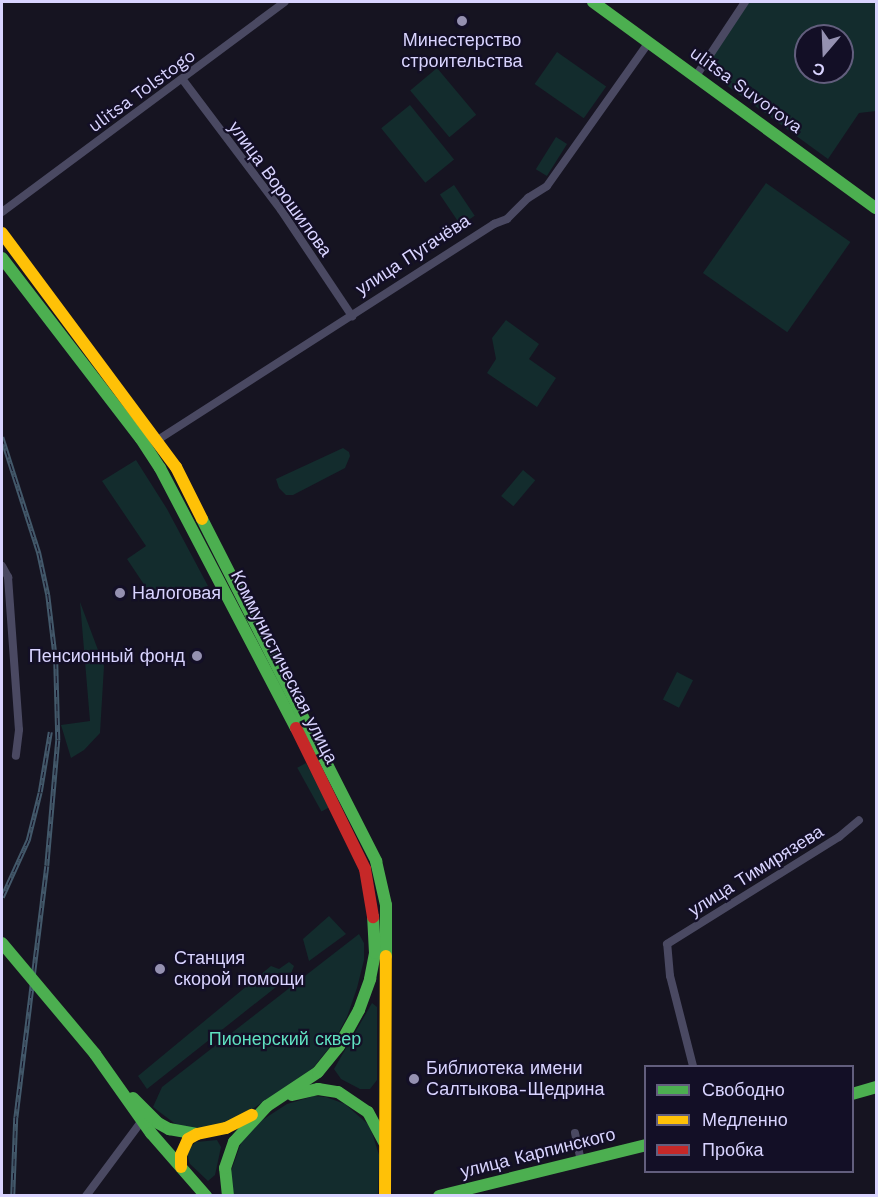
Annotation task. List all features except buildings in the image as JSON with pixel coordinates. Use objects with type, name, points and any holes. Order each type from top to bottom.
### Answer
[{"type":"main road","name":"ulitsa Suvorova","points":[[593,2],[876,208]]},
{"type":"main road","name":"Коммунистическая улица","points":[[2,233],[151,444],[171,488],[345,824],[365,868],[370,892],[373,966],[354,1021],[339,1046],[318,1072],[267,1106]]},
{"type":"main road","name":"Коммунистическая улица","points":[[2,258],[191,493],[368,840],[382,881],[386,917],[385,1196]]},
{"type":"main road","points":[[2,943],[95,1054],[181,1167],[206,1196]]},
{"type":"main road","points":[[854,1093],[876,1087]]},
{"type":"main road","points":[[181,1167],[184,1147],[188,1139],[197,1134],[226,1128],[267,1106],[306,1091],[328,1089],[347,1096],[368,1112],[384,1143]]},
{"type":"main road","points":[[228,1196],[227,1156],[246,1126],[267,1106]]},
{"type":"main road","points":[[144,1117],[169,1129],[197,1134]]},
{"type":"main road","name":"улица Карпинского","points":[[439,1196],[644,1145]]},
{"type":"street","name":"ulitsa Tolstogo","points":[[2,212],[183,80],[285,2]]},
{"type":"street","points":[[696,76],[745,2]]},
{"type":"street","name":"улица Пугачёва","points":[[151,444],[494,224],[507,219],[528,198],[547,186],[649,42]]},
{"type":"street","name":"улица Ворошилова","points":[[183,80],[281,210],[351,316]]},
{"type":"street","points":[[2,566],[8,577],[19,730],[16,756]]},
{"type":"street","name":"улица Тимирязева","points":[[693,1065],[670,976],[667,944],[839,837],[859,820]]},
{"type":"street","points":[[86,1196],[144,1117]]},
{"type":"street","points":[[574,1133],[581,1161]]},
{"type":"green space","points":[[749,2],[876,2],[876,111],[859,113],[828,159],[704,69]]},
{"type":"green space","points":[[557,52],[606,86],[584,118],[535,84]]},
{"type":"green space","points":[[437,68],[476,115],[449,137],[410,90]]},
{"type":"green space","points":[[410,105],[454,159],[425,183],[381,128]]},
{"type":"green space","points":[[556,137],[567,144],[547,176],[536,169]]},
{"type":"green space","points":[[766,183],[850,242],[787,332],[703,273]]},
{"type":"green space","points":[[454,185],[475,216],[461,225],[440,195]]},
{"type":"green space","points":[[506,320],[539,344],[529,359],[556,378],[537,407],[487,373],[496,359],[492,338]]},
{"type":"green space","points":[[343,448],[349,452],[350,456],[345,468],[293,495],[286,495],[279,488],[276,479]]},
{"type":"green space","points":[[136,460],[167,509],[208,586],[155,601],[127,559],[146,546],[102,481]]},
{"type":"green space","points":[[523,470],[535,480],[513,506],[501,496]]},
{"type":"green space","points":[[80,602],[104,666],[100,733],[84,750],[71,758],[61,725],[90,721]]},
{"type":"green space","points":[[677,672],[693,680],[679,708],[663,700]]},
{"type":"green space","points":[[306,763],[330,807],[321,812],[297,768]]},
{"type":"green space","points":[[329,916],[346,934],[309,961],[303,939]]},
{"type":"green space","name":"Пионерский сквер","points":[[359,934],[364,943],[364,960],[357,988],[347,1017],[333,1043],[313,1068],[254,1108],[230,1121],[201,1130],[178,1126],[153,1107],[162,1087]]},
{"type":"green space","points":[[289,962],[294,966],[290,976],[147,1089],[138,1076],[271,966],[279,969]]},
{"type":"green space","points":[[372,1003],[377,1007],[377,1080],[370,1089],[360,1089],[341,1079],[334,1069]]},
{"type":"green space","points":[[314,1096],[326,1097],[345,1104],[370,1126],[379,1155],[378,1195],[233,1196],[230,1174],[242,1140],[256,1124],[287,1104]]},
{"type":"green space","points":[[217,1140],[221,1147],[215,1175],[208,1181],[190,1164],[187,1155],[189,1148],[196,1142]]},
{"type":"railway","points":[[2,437],[39,553],[48,595],[56,662],[58,740],[47,866],[16,1117],[13,1196]]},
{"type":"railway","points":[[2,897],[28,840],[40,792],[50,732]]},
{"type":"traffic: fast","points":[[593,2],[876,208]]},
{"type":"traffic: fast","points":[[2,258],[141,439],[160,468],[296,728]]},
{"type":"traffic: fast","points":[[202,519],[376,861],[386,905],[386,956]]},
{"type":"traffic: fast","points":[[228,1196],[225,1168],[234,1142],[267,1106],[318,1072],[339,1046],[359,1010],[370,979],[375,953],[373,917]]},
{"type":"traffic: fast","points":[[2,943],[95,1054]]},
{"type":"traffic: fast","points":[[95,1054],[151,1133],[206,1196]]},
{"type":"traffic: fast","points":[[854,1093],[876,1087]]},
{"type":"traffic: fast","points":[[292,1095],[318,1089],[338,1092],[368,1112],[384,1142]]},
{"type":"traffic: fast","points":[[133,1098],[158,1123],[169,1129],[197,1134]]},
{"type":"traffic: fast","points":[[439,1196],[644,1145]]},
{"type":"traffic: slow","points":[[2,233],[176,467],[202,519]]},
{"type":"traffic: slow","points":[[385,1196],[386,956]]},
{"type":"traffic: slow","points":[[181,1167],[181,1155],[188,1139],[197,1134],[226,1128],[252,1115]]},
{"type":"traffic: jam","points":[[296,728],[365,869],[373,917]]},
{"type":"place","name":"Минестерство строительства","points":[[462,21]]},
{"type":"place","name":"Налоговая","points":[[120,593]]},
{"type":"place","name":"Пенсионный фонд","points":[[197,656]]},
{"type":"place","name":"Станция скорой помощи","points":[[160,969]]},
{"type":"place","name":"Библиотека имени Салтыкова-Щедрина","points":[[414,1079]]}]
